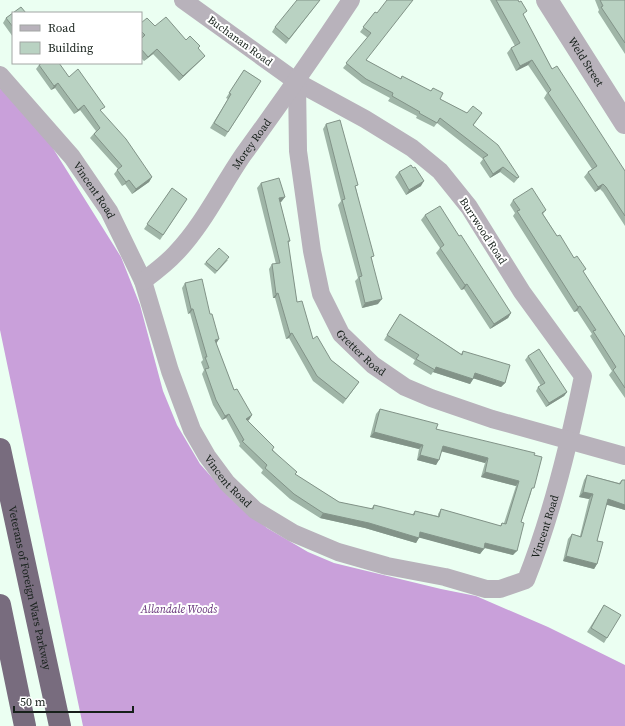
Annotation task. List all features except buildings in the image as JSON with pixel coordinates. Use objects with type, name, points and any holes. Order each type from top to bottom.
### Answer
[{"type":"highway","name":"Veterans of Foreign Wars Parkway","points":[[0,449],[60,726]]},
{"type":"highway","points":[[0,604],[25,726]]},
{"type":"street","name":"Buchanan Road","points":[[183,0],[297,82]]},
{"type":"street","name":"Morey Road","points":[[144,281],[164,266],[196,228],[243,156],[297,82],[351,0]]},
{"type":"street","name":"Weld Street","points":[[547,0],[625,123]]},
{"type":"street","name":"Vincent Road","points":[[0,75],[72,157],[109,211],[144,281],[182,408],[192,430],[207,456],[227,482],[255,510],[293,533],[338,552],[387,566],[445,577],[486,589],[500,589],[526,580],[538,548],[570,441]]},
{"type":"street","name":"Gretter Road","points":[[297,82],[298,151],[312,251],[320,294],[341,334],[374,365],[405,387],[431,398],[492,419],[625,456]]},
{"type":"street","name":"Burrwood Road","points":[[297,82],[365,118],[412,148],[440,171],[469,207],[522,292],[583,376],[570,441]]},
{"type":"green space","name":"Allandale Woods","points":[[0,78],[44,134],[121,257],[140,305],[163,391],[177,425],[200,464],[231,499],[267,528],[308,552],[334,563],[476,596],[548,627],[625,665],[625,726],[83,726],[0,330]]}]
